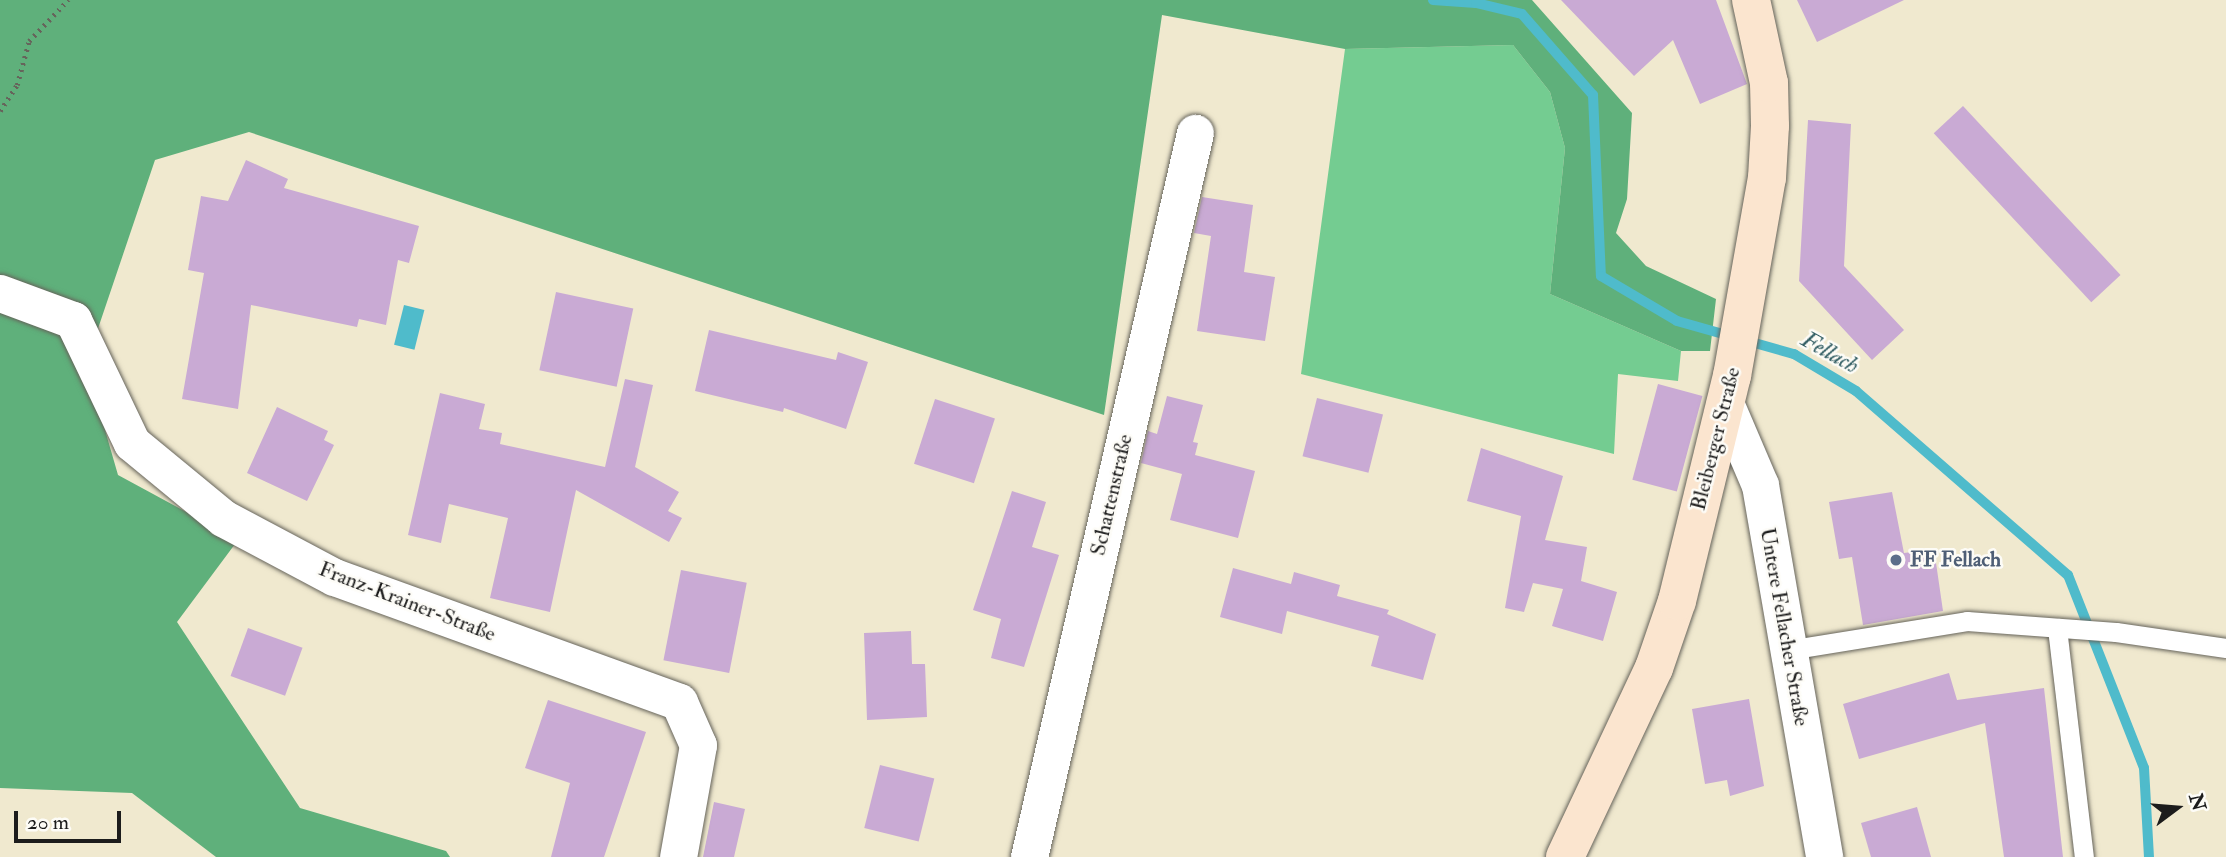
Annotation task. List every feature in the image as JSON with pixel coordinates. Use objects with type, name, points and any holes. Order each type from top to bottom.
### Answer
[{"type":"main road","name":"Bleiberger Straße","points":[[1564,857],[1654,667],[1676,601],[1729,390],[1767,178],[1769,83],[1751,0]]},
{"type":"street","name":"Schattenstraße","points":[[1030,857],[1195,132]]},
{"type":"street","name":"Franz-Krainer-Straße","points":[[0,293],[73,320],[132,443],[223,518],[334,577],[680,702],[698,745],[678,857]]},
{"type":"street","name":"Untere Fellacher Straße","points":[[1729,390],[1760,485],[1824,857]]},
{"type":"lane","points":[[1788,650],[1967,621],[2116,632],[2226,648]]},
{"type":"lane","points":[[2063,628],[2084,857]]},
{"type":"path","points":[[0,111],[17,85],[29,41],[68,0]]},
{"type":"green space","points":[[0,0],[1532,0],[1632,113],[1627,199],[1616,233],[1646,266],[1716,299],[1710,351],[1681,351],[1550,294],[1565,148],[1550,92],[1513,45],[1345,49],[1162,15],[1104,415],[249,132],[155,160],[86,364],[118,475],[238,540],[177,622],[300,808],[446,851],[450,857],[216,857],[132,793],[0,788]]},
{"type":"green space","points":[[1513,45],[1550,92],[1565,148],[1550,294],[1681,351],[1678,381],[1618,374],[1614,454],[1301,374],[1345,49]]},
{"type":"water","points":[[404,305],[424,310],[414,350],[394,345]]},
{"type":"building","points":[[1561,0],[1716,0],[1747,84],[1700,104],[1673,40],[1634,76]]},
{"type":"building","points":[[1797,0],[1904,0],[1817,42]]},
{"type":"building","points":[[1963,106],[2121,275],[2091,302],[1934,133]]},
{"type":"building","points":[[1808,120],[1851,124],[1844,266],[1904,330],[1872,360],[1799,281]]},
{"type":"building","points":[[246,160],[288,179],[284,188],[419,226],[409,263],[398,260],[386,325],[359,319],[357,327],[251,305],[238,409],[182,399],[204,273],[188,270],[201,196],[228,201]]},
{"type":"building","points":[[1202,197],[1253,205],[1244,272],[1275,277],[1265,341],[1197,331],[1211,236],[1194,233]]},
{"type":"building","points":[[556,292],[633,308],[617,387],[539,370]]},
{"type":"building","points":[[709,330],[836,360],[838,352],[868,362],[846,429],[784,408],[783,412],[695,391]]},
{"type":"building","points":[[625,379],[653,385],[635,467],[679,492],[668,511],[682,518],[669,542],[576,490],[550,612],[490,598],[508,518],[449,504],[441,543],[408,535],[440,393],[485,404],[479,429],[502,433],[500,444],[605,467]]},
{"type":"building","points":[[1658,384],[1702,396],[1677,492],[1632,480]]},
{"type":"building","points":[[1167,396],[1203,405],[1193,442],[1198,443],[1195,455],[1255,471],[1238,538],[1170,520],[1182,474],[1141,463],[1148,431],[1157,434]]},
{"type":"building","points":[[1317,398],[1383,414],[1368,473],[1302,456]]},
{"type":"building","points":[[935,399],[995,418],[974,483],[914,464]]},
{"type":"building","points":[[277,407],[328,431],[324,440],[334,445],[307,501],[247,473]]},
{"type":"building","points":[[1481,448],[1563,476],[1545,540],[1587,547],[1581,581],[1617,592],[1603,641],[1552,626],[1563,589],[1533,583],[1524,612],[1505,608],[1521,516],[1467,501]]},
{"type":"building","points":[[1012,491],[1046,502],[1032,547],[1059,555],[1024,667],[991,658],[1001,619],[973,610]]},
{"type":"building","name":"FF Fellach","points":[[1892,492],[1904,553],[1934,549],[1943,611],[1863,625],[1852,557],[1839,559],[1829,502]]},
{"type":"building","points":[[1233,568],[1291,584],[1294,572],[1340,585],[1337,596],[1389,610],[1387,614],[1436,634],[1423,680],[1371,666],[1379,636],[1287,611],[1282,634],[1220,617]]},
{"type":"building","points":[[681,570],[747,583],[729,673],[663,660]]},
{"type":"building","points":[[248,628],[303,648],[285,696],[231,676]]},
{"type":"building","points":[[911,631],[912,664],[925,664],[927,717],[867,720],[864,633]]},
{"type":"building","points":[[1949,673],[1957,700],[2044,688],[2063,857],[2004,857],[1985,723],[1859,759],[1843,704]]},
{"type":"building","points":[[1749,699],[1764,786],[1730,796],[1727,780],[1705,784],[1692,709]]},
{"type":"building","points":[[548,700],[646,732],[604,857],[551,857],[570,783],[525,768]]},
{"type":"building","points":[[880,765],[934,779],[919,842],[864,828]]},
{"type":"building","points":[[714,802],[745,809],[734,857],[703,857]]},
{"type":"building","points":[[1917,807],[1931,857],[1871,857],[1861,823]]},
{"type":"waterway","name":"Fellach","points":[[1433,0],[1476,3],[1522,14],[1593,95],[1601,276],[1677,321],[1794,354],[1856,391],[2068,575],[2144,768],[2149,857]]},
{"type":"place","name":"FF Fellach","points":[[1896,560]]}]
